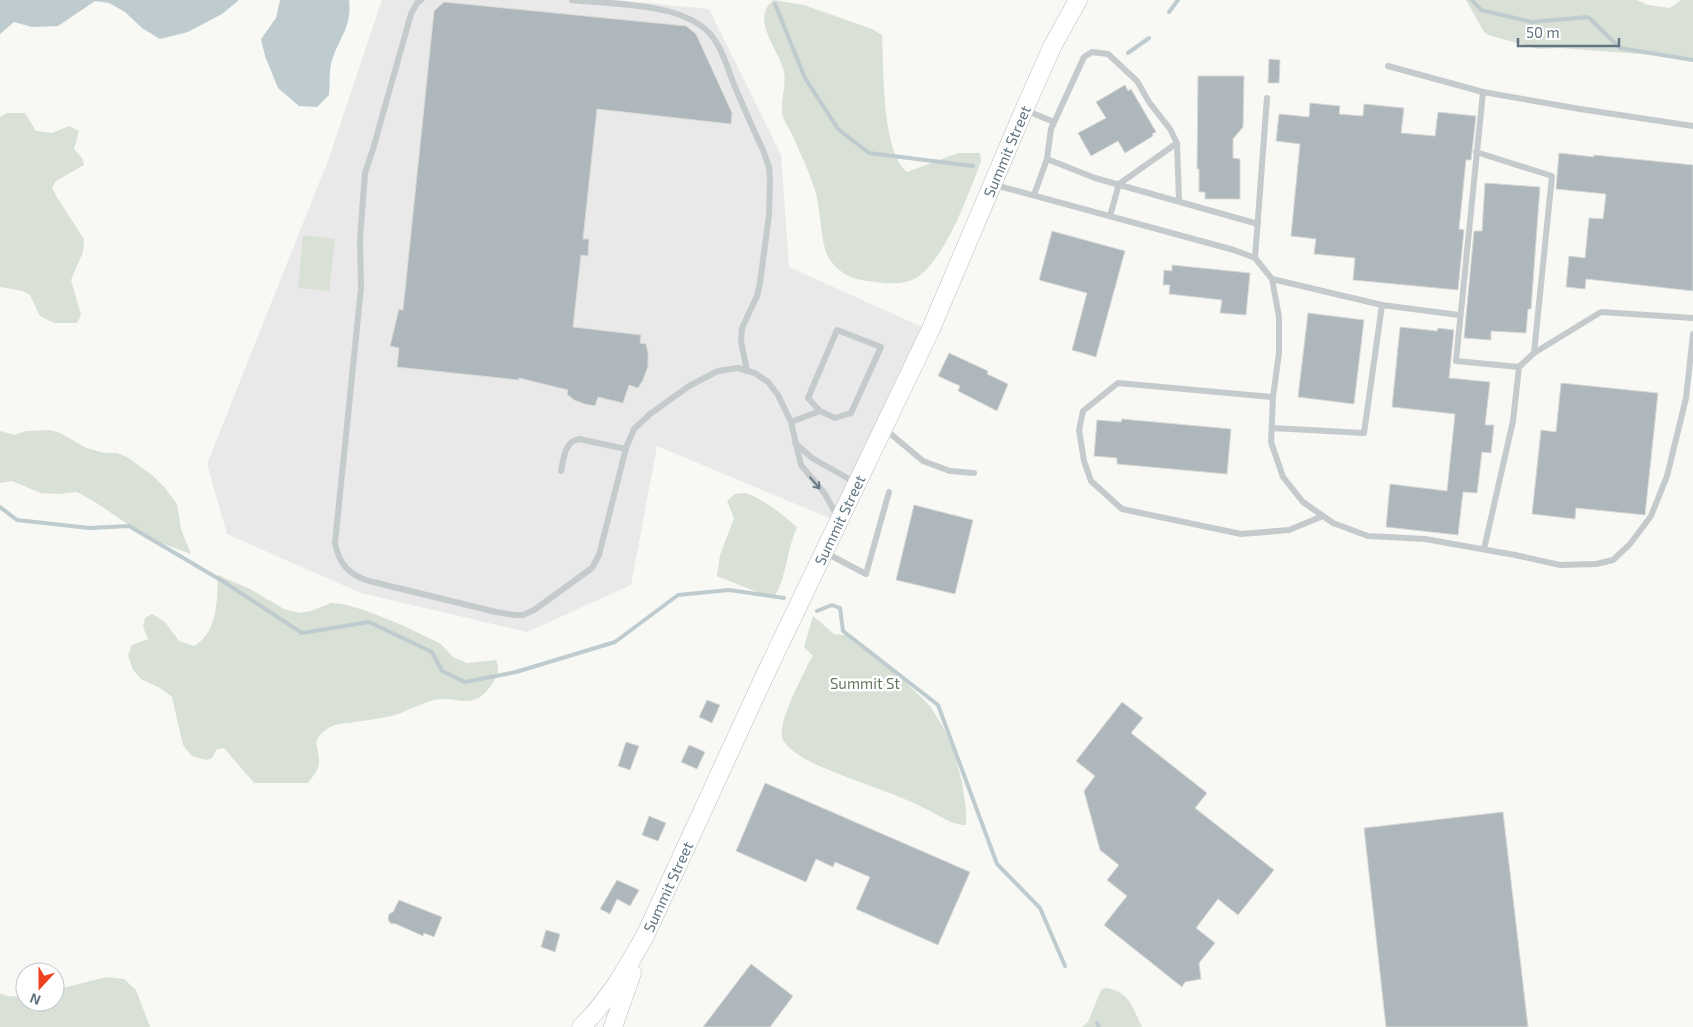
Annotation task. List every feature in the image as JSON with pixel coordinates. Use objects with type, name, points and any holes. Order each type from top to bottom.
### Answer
[{"type":"main road","name":"Summit Street","points":[[581,1027],[613,990],[628,968],[646,934],[764,677],[930,331],[1053,45],[1078,0]]},
{"type":"main road","points":[[613,1027],[646,934]]},
{"type":"lane","points":[[420,0],[416,3],[411,14],[365,173],[360,239],[361,288],[335,543],[337,554],[345,567],[356,577],[496,612],[523,615],[534,610],[592,568],[599,555],[626,449],[634,429],[650,414],[689,386],[718,371],[738,368],[755,373],[768,382],[778,395],[790,422],[801,465],[825,494],[840,522]]},
{"type":"lane","points":[[572,0],[634,6],[681,15],[697,22],[707,30],[718,47],[769,167],[768,215],[760,283],[757,296],[742,328],[741,341],[747,371]]},
{"type":"lane","points":[[1034,195],[1046,159],[1051,129],[1084,57],[1092,52],[1108,54],[1137,81],[1149,102],[1170,129],[1177,143],[1179,201]]},
{"type":"lane","points":[[1388,66],[1483,92],[1693,126]]},
{"type":"lane","points":[[1483,92],[1459,315],[1456,361],[1519,367]]},
{"type":"lane","points":[[1255,258],[1267,98]]},
{"type":"lane","points":[[1024,110],[1054,122]]},
{"type":"lane","points":[[1110,216],[1119,184],[1177,143]]},
{"type":"lane","points":[[1476,152],[1552,176],[1534,353]]},
{"type":"lane","points":[[1046,159],[1095,178],[1258,224]]},
{"type":"lane","points":[[992,184],[1234,250],[1255,258],[1272,279],[1279,317],[1279,353],[1273,397],[1271,442],[1283,477],[1303,502],[1333,523],[1368,536],[1425,539],[1560,565],[1596,564],[1612,560],[1630,544],[1651,516],[1667,476],[1686,398],[1693,334]]},
{"type":"lane","points":[[1272,279],[1382,305],[1459,315]]},
{"type":"lane","points":[[1272,428],[1364,434],[1382,305]]},
{"type":"lane","points":[[1484,549],[1513,421],[1519,367],[1534,353],[1601,312],[1693,318]]},
{"type":"lane","points":[[790,422],[820,411],[835,418],[851,413],[882,347],[837,330],[808,398],[820,411]]},
{"type":"lane","points":[[1273,397],[1118,383],[1083,411],[1078,430],[1084,461],[1091,481],[1122,508],[1241,534],[1288,530],[1323,516]]},
{"type":"lane","points":[[884,429],[923,461],[950,471],[974,473]]},
{"type":"lane","points":[[561,471],[566,447],[575,440],[579,439],[626,449]]},
{"type":"lane","points":[[794,442],[812,458],[858,484]]},
{"type":"lane","points":[[825,552],[866,574],[889,492]]},
{"type":"shaded area","points":[[0,0],[239,0],[222,14],[188,32],[160,39],[142,28],[125,12],[109,3],[95,1],[58,26],[32,27],[14,22],[0,34]]},
{"type":"shaded area","points":[[280,0],[349,0],[347,25],[331,64],[329,95],[317,107],[299,106],[278,88],[265,56],[261,39],[276,18]]},
{"type":"shaded area","points":[[382,0],[617,0],[709,9],[781,155],[789,267],[922,327],[834,520],[657,446],[631,585],[527,632],[361,593],[227,534],[207,464],[329,158]]},
{"type":"green space","points":[[773,0],[804,5],[872,29],[882,35],[888,127],[892,146],[907,172],[958,153],[980,153],[981,161],[948,239],[929,266],[914,279],[893,283],[856,279],[845,274],[830,260],[824,246],[815,190],[794,138],[783,117],[784,72],[768,35],[764,17],[767,8]]},
{"type":"green space","points":[[1466,0],[1637,0],[1648,5],[1670,8],[1681,0],[1693,0],[1693,58],[1560,48],[1539,49],[1488,35],[1484,32]]},
{"type":"green space","points":[[7,113],[25,113],[36,131],[52,133],[69,126],[79,131],[74,149],[82,158],[84,165],[56,181],[52,187],[84,239],[83,252],[71,280],[81,315],[77,323],[54,323],[40,316],[30,295],[23,291],[0,287],[0,117]]},
{"type":"green space","points":[[303,235],[335,239],[329,291],[298,288]]},
{"type":"green space","points":[[50,430],[60,433],[86,448],[105,453],[117,453],[127,457],[153,476],[177,504],[181,529],[191,554],[148,538],[77,492],[41,493],[12,481],[0,483],[0,431],[14,435],[26,431]]},
{"type":"green space","points":[[746,493],[773,508],[797,527],[782,579],[775,596],[762,594],[717,576],[720,555],[734,518],[727,501],[735,494]]},
{"type":"green space","points":[[218,575],[250,589],[284,609],[299,613],[311,611],[331,603],[343,604],[364,610],[402,625],[441,644],[453,657],[467,663],[496,660],[498,667],[497,675],[485,693],[472,700],[434,700],[392,716],[334,725],[318,737],[319,763],[308,783],[254,783],[224,748],[217,749],[212,758],[206,760],[192,756],[183,745],[172,697],[160,688],[141,679],[133,670],[128,655],[132,645],[148,639],[143,627],[145,618],[152,614],[165,622],[179,641],[194,646],[202,640],[208,633],[215,615]]},
{"type":"green space","name":"Summit St","points":[[813,616],[834,634],[852,636],[881,658],[930,706],[943,727],[954,752],[962,782],[966,825],[952,822],[902,798],[817,765],[797,754],[784,741],[782,729],[787,710],[813,656],[804,647]]},
{"type":"green space","points":[[106,977],[124,979],[136,990],[150,1027],[0,1027],[0,993],[6,996],[15,996],[15,1012],[65,1012],[65,987]]},
{"type":"green space","points":[[1106,988],[1114,990],[1125,997],[1133,1007],[1142,1027],[1082,1027],[1088,1022],[1101,990]]},
{"type":"building","points":[[444,2],[686,26],[696,34],[732,113],[731,124],[597,109],[583,239],[589,239],[588,256],[581,255],[573,327],[641,335],[640,343],[646,344],[648,366],[638,388],[629,385],[623,403],[598,397],[595,406],[585,404],[574,400],[567,394],[568,390],[519,378],[519,380],[397,367],[399,348],[390,346],[399,309],[403,310],[434,11]]},
{"type":"building","points":[[1269,59],[1280,60],[1279,83],[1268,83]]},
{"type":"building","points":[[1198,76],[1244,76],[1243,127],[1233,139],[1233,158],[1240,159],[1240,199],[1205,199],[1205,192],[1199,192],[1199,169],[1197,169]]},
{"type":"building","points":[[1125,85],[1128,91],[1131,89],[1156,132],[1152,134],[1153,136],[1125,153],[1118,141],[1091,156],[1078,133],[1106,118],[1096,102]]},
{"type":"building","points":[[1310,103],[1340,106],[1339,114],[1363,116],[1364,104],[1404,108],[1401,133],[1435,136],[1438,112],[1476,116],[1471,160],[1466,160],[1459,229],[1464,230],[1458,290],[1353,280],[1355,258],[1314,254],[1316,239],[1291,236],[1300,144],[1276,141],[1279,114],[1309,117]]},
{"type":"building","points":[[1559,153],[1693,165],[1693,291],[1586,279],[1585,289],[1566,287],[1569,256],[1585,258],[1589,218],[1603,219],[1606,194],[1556,189]]},
{"type":"building","points":[[1485,183],[1540,187],[1531,309],[1528,309],[1526,333],[1491,331],[1491,340],[1464,338],[1474,231],[1482,231]]},
{"type":"building","points":[[1052,231],[1125,251],[1096,357],[1072,350],[1087,293],[1039,280]]},
{"type":"building","points":[[1172,265],[1250,273],[1246,315],[1220,313],[1222,300],[1169,294],[1170,285],[1163,285],[1164,270],[1172,271]]},
{"type":"building","points":[[1308,313],[1364,320],[1354,404],[1298,397]]},
{"type":"building","points":[[1400,327],[1437,331],[1438,328],[1454,330],[1449,378],[1490,382],[1485,425],[1494,425],[1491,453],[1482,452],[1477,493],[1463,492],[1458,535],[1386,527],[1390,484],[1447,491],[1455,414],[1392,407]]},
{"type":"building","points":[[949,353],[988,371],[987,374],[1008,384],[997,411],[958,391],[960,386],[938,376]]},
{"type":"building","points":[[1561,383],[1658,393],[1645,515],[1576,508],[1575,519],[1532,514],[1541,430],[1556,432]]},
{"type":"building","points":[[1122,419],[1231,429],[1227,474],[1117,464],[1117,458],[1094,456],[1097,420],[1121,422]]},
{"type":"building","points":[[914,505],[973,520],[955,594],[896,580]]},
{"type":"building","points":[[707,700],[720,705],[712,723],[699,717]]},
{"type":"building","points":[[1122,702],[1143,718],[1131,733],[1207,793],[1195,808],[1274,870],[1238,915],[1218,899],[1196,928],[1215,943],[1199,963],[1201,979],[1185,982],[1182,987],[1104,925],[1127,896],[1107,880],[1119,865],[1100,850],[1084,791],[1095,776],[1076,761]]},
{"type":"building","points":[[626,742],[639,746],[630,770],[618,766]]},
{"type":"building","points":[[689,745],[705,752],[697,769],[681,762]]},
{"type":"building","points":[[765,783],[970,872],[938,945],[856,909],[870,877],[835,862],[833,867],[816,859],[806,882],[736,851]]},
{"type":"building","points":[[1503,812],[1528,1027],[1386,1027],[1364,828]]},
{"type":"building","points":[[649,816],[666,823],[658,841],[642,835]]},
{"type":"building","points":[[617,880],[639,890],[630,906],[617,899],[610,914],[600,909]]},
{"type":"building","points":[[399,900],[442,917],[434,937],[424,933],[423,936],[390,923],[388,919],[389,914],[393,912]]},
{"type":"building","points":[[546,930],[560,934],[555,952],[541,947]]},
{"type":"building","points":[[751,964],[793,996],[770,1027],[703,1027]]},
{"type":"waterway","points":[[1169,12],[1178,0]]},
{"type":"waterway","points":[[1472,0],[1481,10],[1532,22],[1588,17],[1620,48],[1693,60]]},
{"type":"waterway","points":[[775,4],[805,78],[838,129],[869,153],[973,166]]},
{"type":"waterway","points":[[1128,53],[1149,38]]},
{"type":"waterway","points":[[0,507],[17,520],[89,528],[129,526],[224,582],[302,633],[369,622],[432,652],[442,671],[465,682],[516,672],[615,642],[678,595],[729,590],[784,598]]},
{"type":"waterway","points":[[817,611],[832,605],[840,608],[843,631],[938,705],[997,864],[1040,908],[1065,966]]},
{"type":"waterway","points":[[1097,1023],[1099,1027]]}]
